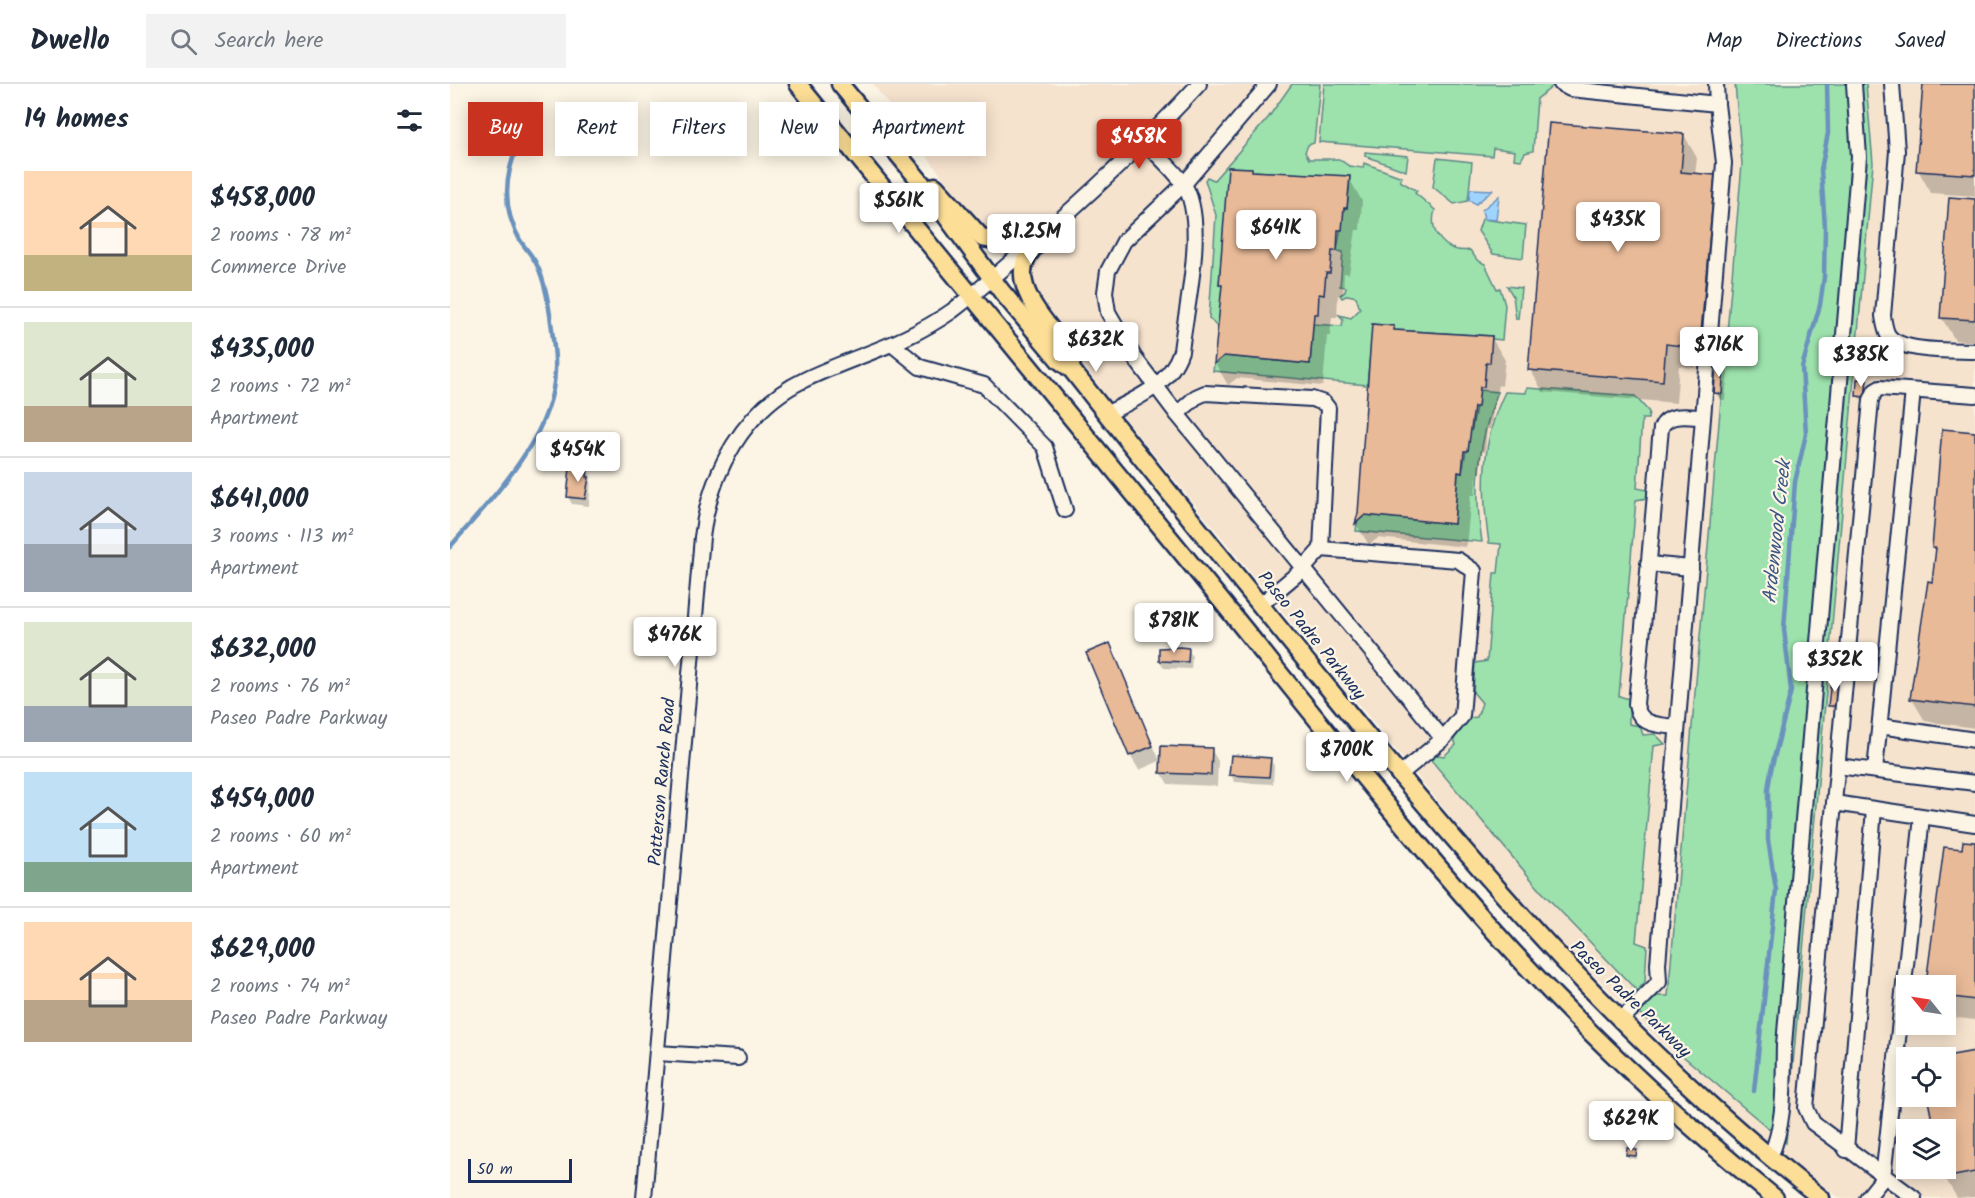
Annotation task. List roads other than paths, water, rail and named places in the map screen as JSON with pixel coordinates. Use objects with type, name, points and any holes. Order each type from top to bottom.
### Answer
[{"type":"main road","points":[[798,84],[972,294],[1383,800],[1495,932],[1615,1056],[1715,1149],[1775,1198]]},
{"type":"main road","name":"Paseo Padre Parkway","points":[[840,84],[920,181],[991,278],[1059,360],[1071,369],[1399,775],[1517,913],[1620,1020],[1770,1157],[1821,1198]]},
{"type":"main road","points":[[920,181],[932,182],[982,238],[1012,243],[1051,228]]},
{"type":"main road","points":[[1051,228],[1026,258],[1023,281],[1026,294],[1072,355],[1071,369]]},
{"type":"street","name":"Patterson Ranch Road","points":[[644,1198],[702,537],[705,509],[715,478],[728,453],[749,423],[774,399],[803,380],[893,345],[951,311],[1051,228],[1146,142],[1199,84]]},
{"type":"street","points":[[1269,84],[1184,184],[1125,241],[1111,262],[1105,292],[1111,321],[1177,414],[1443,739]]},
{"type":"street","points":[[1561,84],[1570,89],[1717,104]]},
{"type":"street","points":[[1620,1020],[1659,982],[1658,964],[1724,163],[1716,84]]},
{"type":"street","points":[[1770,1157],[1778,1140],[1781,1119],[1785,1034],[1859,157],[1854,84]]},
{"type":"street","points":[[1892,84],[1898,151],[1883,316],[1887,333],[1897,343],[1908,347],[1975,351]]},
{"type":"street","points":[[1106,414],[1157,387],[1174,367],[1181,351],[1195,236],[1195,213],[1184,184],[1146,142]]},
{"type":"street","points":[[893,345],[920,367],[984,385],[1045,447],[1065,510]]},
{"type":"street","points":[[1914,1198],[1883,1178],[1813,1123],[1806,1108],[1870,400],[1875,391],[1880,388],[1975,395]]},
{"type":"street","points":[[1875,770],[1913,391]]},
{"type":"street","points":[[1177,414],[1204,393],[1312,399],[1324,403],[1329,413],[1321,549],[1303,569],[1260,605]]},
{"type":"street","points":[[1677,727],[1653,725],[1641,718],[1637,712],[1648,564],[1661,428],[1671,417],[1703,417]]},
{"type":"street","points":[[1321,549],[1458,560],[1474,571],[1463,712],[1455,726],[1443,739],[1399,775]]},
{"type":"street","points":[[1648,564],[1691,568]]},
{"type":"street","points":[[1880,726],[1975,740]]},
{"type":"street","points":[[1837,766],[1975,783]]},
{"type":"street","points":[[1834,803],[1975,824]]},
{"type":"street","points":[[1846,1150],[1874,809]]},
{"type":"street","points":[[1867,1198],[1883,1178],[1922,817]]},
{"type":"street","points":[[657,1053],[738,1058]]},
{"type":"water","points":[[1470,189],[1493,190],[1476,204],[1469,200]]},
{"type":"water","points":[[1499,196],[1496,220],[1484,219],[1482,210]]},
{"type":"waterway","name":"Ardenwood Creek","points":[[1754,1091],[1776,890],[1768,840],[1768,789],[1791,691],[1784,629],[1795,482],[1806,434],[1802,367],[1820,305],[1824,277],[1825,227],[1821,170],[1828,133],[1827,84]]},
{"type":"waterway","points":[[450,547],[518,465],[544,419],[552,395],[555,360],[547,295],[536,263],[514,228],[508,205],[508,181],[513,156]]}]
